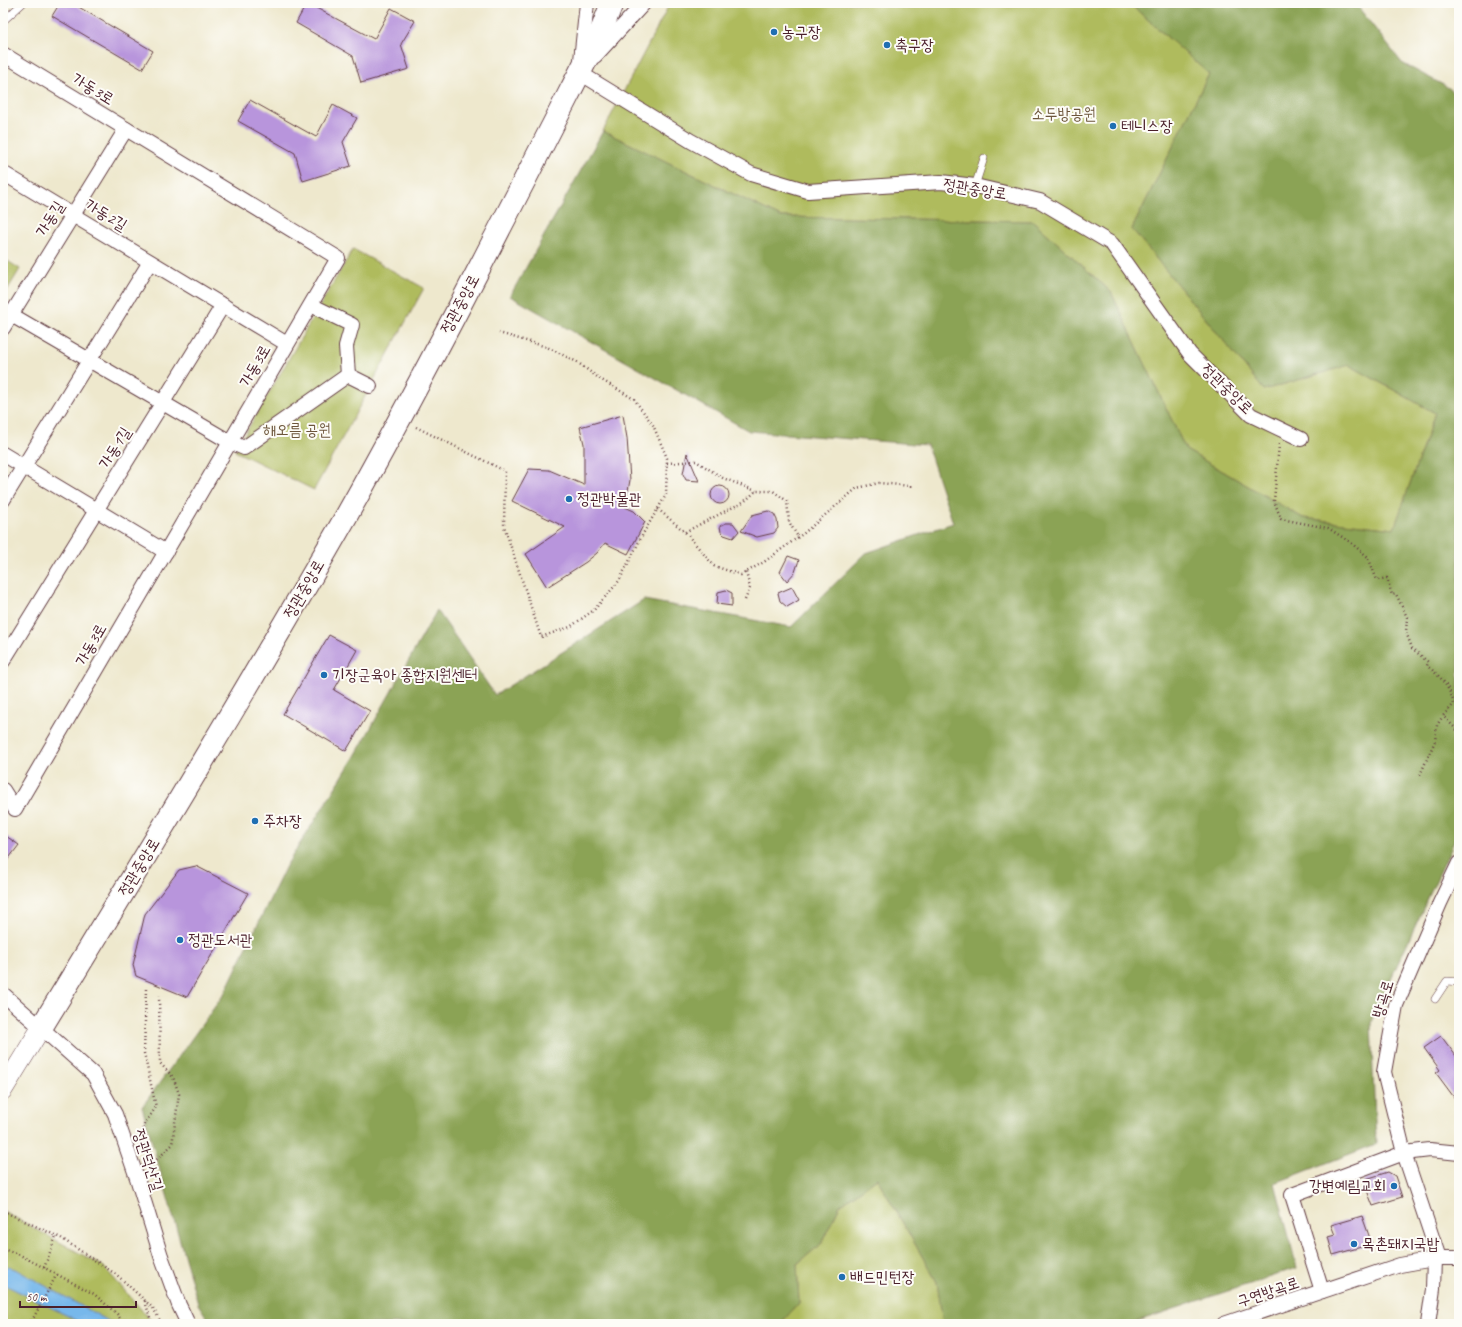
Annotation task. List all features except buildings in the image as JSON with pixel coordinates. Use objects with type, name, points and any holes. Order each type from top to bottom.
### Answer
[{"type":"highway","name":"정관중앙로","points":[[41,1028],[198,771],[349,511],[580,73],[602,29],[612,3]]},
{"type":"main road","name":"정관중앙로","points":[[3,1090],[41,1028]]},
{"type":"street","points":[[580,73],[587,3]]},
{"type":"street","points":[[580,73],[644,3]]},
{"type":"street","name":"가동3로","points":[[3,54],[338,258],[15,809],[3,790]]},
{"type":"street","name":"정관중앙로","points":[[580,73],[691,141],[751,174],[808,191],[942,182],[974,186],[1040,201],[1112,244],[1190,354],[1251,414],[1300,439]]},
{"type":"street","name":"가동길","points":[[3,328],[7,313],[73,215],[126,129]]},
{"type":"street","name":"가동2길","points":[[3,173],[288,344]]},
{"type":"street","points":[[3,500],[150,262]]},
{"type":"street","points":[[311,304],[352,325],[346,346],[348,374]]},
{"type":"street","points":[[162,403],[222,305]]},
{"type":"street","points":[[7,313],[230,442],[244,448],[348,374]]},
{"type":"street","points":[[348,374],[370,386]]},
{"type":"street","name":"가동1길","points":[[3,661],[162,403]]},
{"type":"street","points":[[3,454],[166,552]]},
{"type":"street","name":"방곡로","points":[[1437,1259],[1404,1153],[1384,1072],[1396,1005],[1440,903],[1459,864]]},
{"type":"street","name":"정관덕산길","points":[[3,994],[93,1074],[115,1114],[137,1178],[161,1256],[179,1305],[188,1324]]},
{"type":"street","points":[[1404,1153],[1430,1150],[1459,1153]]},
{"type":"street","name":"구연방곡로","points":[[1322,1291],[1292,1195],[1404,1153]]},
{"type":"street","name":"구연방곡로","points":[[1230,1323],[1400,1265],[1437,1259],[1459,1258]]},
{"type":"street","points":[[1428,1324],[1437,1259]]},
{"type":"lane","points":[[3,21],[23,3]]},
{"type":"lane","points":[[974,186],[984,158]]},
{"type":"lane","points":[[1435,999],[1447,981],[1459,982]]},
{"type":"path","points":[[399,418],[505,471],[504,526],[541,637],[570,627],[594,610],[619,581],[644,532],[666,495],[667,458],[653,425],[634,399],[600,379],[577,362],[547,347],[499,333]]},
{"type":"path","points":[[1280,429],[1274,501],[1281,519],[1328,528],[1350,542],[1368,557],[1377,580],[1387,578],[1392,595],[1396,594],[1407,617],[1406,632],[1412,648],[1428,662],[1427,666],[1436,673],[1451,692],[1454,704],[1437,725],[1435,741],[1420,775]]},
{"type":"path","points":[[667,463],[682,461],[696,462],[723,478],[756,492],[773,492],[787,501],[789,522],[798,537]]},
{"type":"path","points":[[658,509],[685,532],[714,566],[741,575],[764,562],[798,537],[857,488],[879,483],[910,486],[913,489]]},
{"type":"path","points":[[685,532],[745,501],[756,492]]},
{"type":"path","points":[[745,600],[750,588],[746,572]]},
{"type":"path","points":[[1443,716],[1459,734]]},
{"type":"path","points":[[146,989],[144,1053],[156,1107],[143,1126],[153,1163]]},
{"type":"path","points":[[137,1178],[172,1145],[179,1094],[173,1077],[160,1063],[159,993]]},
{"type":"path","points":[[3,1211],[56,1236],[117,1275],[153,1308],[162,1324]]},
{"type":"path","points":[[44,1268],[56,1236]]},
{"type":"path","points":[[3,1249],[20,1255],[94,1294],[117,1314],[124,1324]]},
{"type":"path","points":[[29,1324],[57,1274]]},
{"type":"path","points":[[145,1300],[152,1324]]},
{"type":"green space","name":"소두방공원","points":[[670,3],[1129,3],[1209,74],[1132,229],[1264,390],[1349,365],[1435,413],[1394,529],[1303,518],[1186,450],[1111,292],[1033,221],[781,217],[603,131]]},
{"type":"green space","points":[[1129,3],[1355,3],[1402,63],[1449,88],[1459,97],[1459,831],[1371,1022],[1376,1144],[1275,1183],[1297,1268],[1129,1324],[943,1324],[937,1282],[877,1178],[840,1205],[821,1244],[797,1264],[799,1303],[780,1324],[211,1324],[198,1304],[142,1107],[224,994],[286,866],[355,756],[437,610],[495,695],[644,600],[791,627],[866,553],[953,523],[927,445],[749,431],[510,296],[603,131],[781,217],[1033,221],[1111,292],[1186,450],[1303,518],[1394,529],[1435,413],[1349,365],[1264,390],[1132,229],[1209,74]]},
{"type":"green space","name":"해오름 공원","points":[[353,249],[424,288],[314,490],[235,451]]},
{"type":"green space","points":[[3,258],[20,269],[3,297]]},
{"type":"green space","points":[[877,1178],[937,1282],[943,1324],[780,1324],[799,1303],[797,1264],[821,1244],[840,1205]]},
{"type":"green space","points":[[3,1211],[103,1266],[154,1324],[3,1324]]},
{"type":"water","points":[[3,1265],[15,1269],[114,1324],[84,1324],[3,1284]]},
{"type":"place","name":"농구장","points":[[774,32]]},
{"type":"place","name":"축구장","points":[[887,45]]},
{"type":"place","name":"테니스장","points":[[1113,126]]},
{"type":"place","name":"정관박물관","points":[[569,499]]},
{"type":"place","name":"기장군육아 종합지원센터","points":[[324,675]]},
{"type":"place","name":"주차장","points":[[255,821]]},
{"type":"place","name":"정관도서관","points":[[180,940]]},
{"type":"place","name":"강변예림교회","points":[[1394,1186]]},
{"type":"place","name":"목촌돼지국밥","points":[[1354,1244]]},
{"type":"place","name":"배드민턴장","points":[[842,1277]]}]
